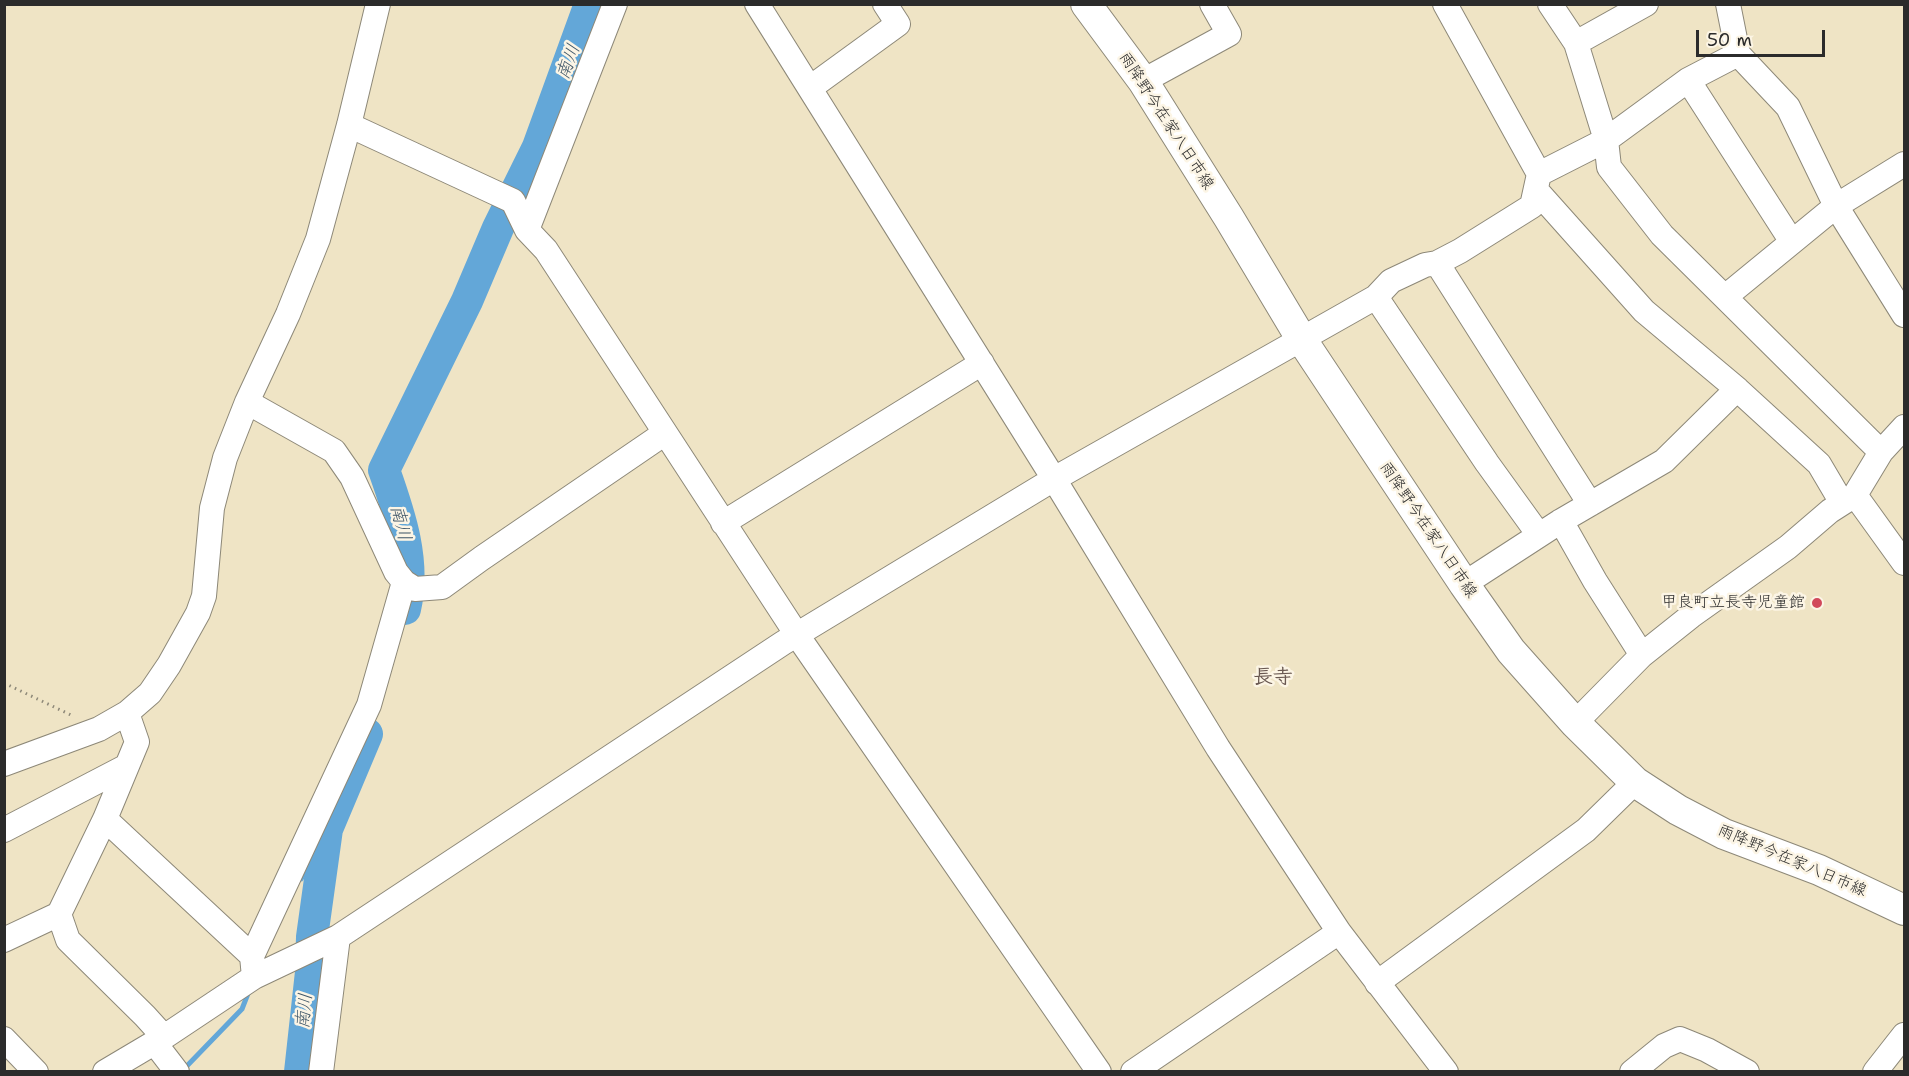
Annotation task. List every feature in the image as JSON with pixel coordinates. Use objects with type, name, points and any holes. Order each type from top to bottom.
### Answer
[{"type":"main road","name":"雨降野今在家八日市線","points":[[1086,4],[1143,81],[1230,218],[1302,340],[1464,584],[1511,651],[1575,723],[1635,782],[1678,810],[1724,834],[1819,870],[1905,910]]},
{"type":"street","points":[[4,764],[99,729],[127,713],[150,693],[169,665],[198,613],[204,596],[212,508],[225,458],[247,402],[288,314],[318,238],[349,125],[378,4]]},
{"type":"street","points":[[527,230],[615,4]]},
{"type":"street","points":[[757,4],[1054,479],[1218,748],[1339,932],[1446,1071]]},
{"type":"street","points":[[810,88],[898,24],[885,4]]},
{"type":"street","points":[[1143,81],[1229,34],[1212,4]]},
{"type":"street","points":[[1445,4],[1537,182],[1644,311],[1737,389],[1819,464],[1905,563]]},
{"type":"street","points":[[1550,4],[1576,43],[1606,140],[1609,167],[1662,235],[1881,452]]},
{"type":"street","points":[[1576,43],[1646,4]]},
{"type":"street","points":[[1728,4],[1738,54],[1788,107],[1836,206],[1905,315]]},
{"type":"street","points":[[105,1071],[159,1040],[253,967],[338,937],[666,719],[797,635],[1054,479],[1376,297],[1391,281],[1460,251],[1532,206],[1537,182],[1606,140],[1688,80],[1738,54]]},
{"type":"street","points":[[1688,80],[1792,242]]},
{"type":"street","points":[[349,125],[513,201],[527,230],[546,250],[797,635],[1100,1071]]},
{"type":"street","points":[[1725,297],[1836,206],[1905,164]]},
{"type":"street","points":[[1437,262],[1590,504]]},
{"type":"street","points":[[1376,297],[1487,463],[1539,535]]},
{"type":"street","points":[[723,523],[982,363]]},
{"type":"street","points":[[1464,584],[1539,535],[1664,461],[1737,389]]},
{"type":"street","points":[[247,402],[334,451],[352,477],[396,572],[404,582],[415,589],[442,587],[665,433]]},
{"type":"street","points":[[1575,723],[1642,655],[1691,616],[1788,547],[1830,511],[1849,499],[1881,452],[1905,427]]},
{"type":"street","points":[[1562,521],[1595,581],[1642,655]]},
{"type":"street","points":[[253,967],[369,705],[404,582]]},
{"type":"street","points":[[4,940],[59,914],[105,819],[137,742],[127,713]]},
{"type":"street","points":[[4,830],[127,766]]},
{"type":"street","points":[[1377,982],[1586,830],[1635,782]]},
{"type":"street","points":[[105,819],[253,967]]},
{"type":"street","points":[[59,914],[68,940],[145,1016],[177,1071]]},
{"type":"street","points":[[1133,1071],[1339,932]]},
{"type":"street","points":[[321,1071],[338,937]]},
{"type":"street","points":[[1875,1071],[1905,1035]]},
{"type":"street","points":[[4,1039],[36,1071]]},
{"type":"street","points":[[1632,1071],[1664,1047],[1680,1039],[1747,1071]]},
{"type":"path","points":[[4,683],[99,729]]},
{"type":"waterway","name":"南川","points":[[405,609],[409,574],[405,539],[384,470],[467,301],[498,228],[538,147],[590,4]]},
{"type":"waterway","name":"南川","points":[[300,1072],[311,972],[312,937],[327,829],[367,734]]},
{"type":"waterway","points":[[301,879],[327,829]]},
{"type":"waterway","points":[[183,1070],[242,1009],[249,991]]},
{"type":"place","name":"甲良町立長寺児童館","points":[[1817,603]]},
{"type":"district","name":"長寺","points":[[1273,678]]}]
